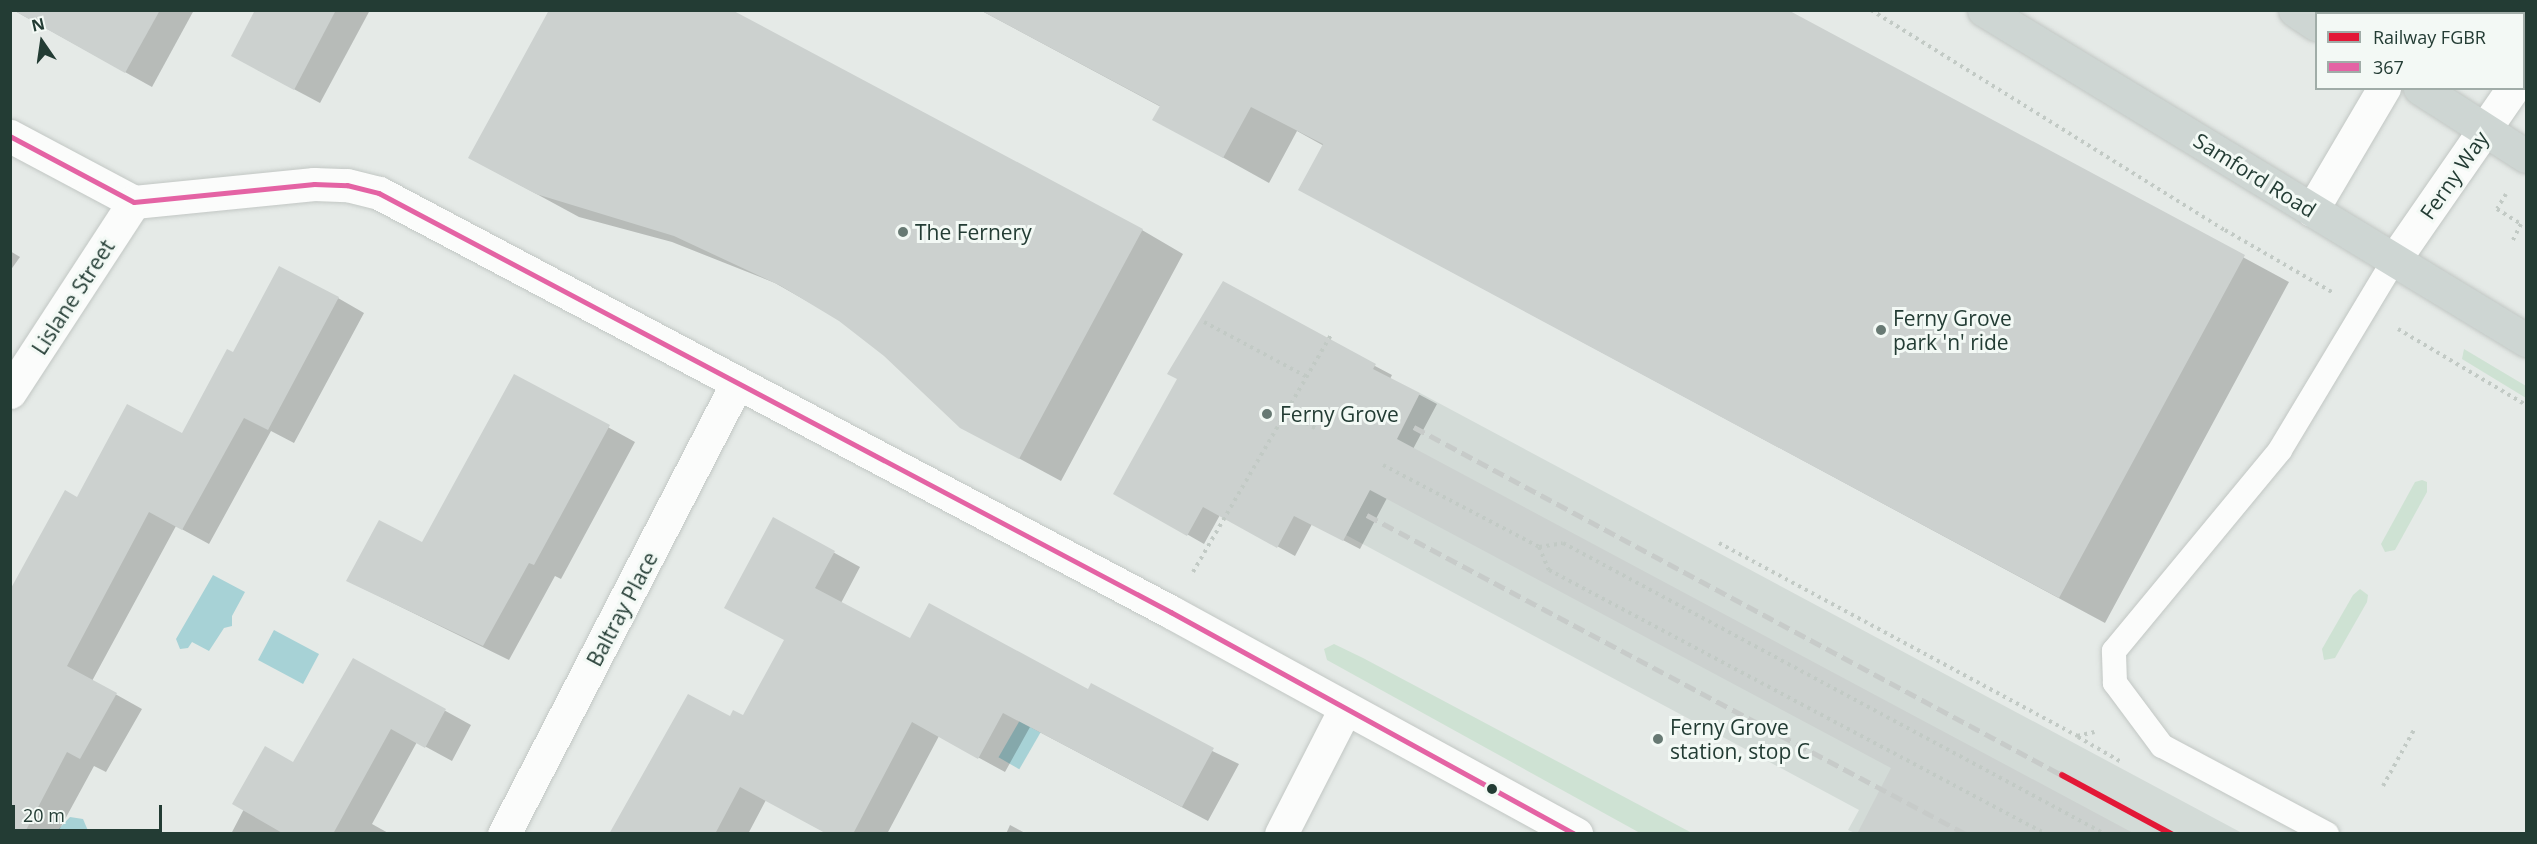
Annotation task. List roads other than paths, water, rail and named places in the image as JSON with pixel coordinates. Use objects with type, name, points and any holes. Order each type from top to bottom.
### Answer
[{"type":"main road","name":"Samford Road","points":[[1984,10],[2526,340]]},
{"type":"main road","points":[[2295,10],[2315,23]]},
{"type":"main road","points":[[2423,90],[2526,156]]},
{"type":"street","points":[[2312,210],[2383,90]]},
{"type":"street","name":"Ferny Way","points":[[2394,260],[2512,90]]},
{"type":"street","points":[[10,136],[134,202],[314,184],[347,185],[379,193],[1171,612],[1576,834]]},
{"type":"street","name":"Lislane Street","points":[[10,392],[134,202]]},
{"type":"street","name":"Baltray Place","points":[[504,834],[737,383]]},
{"type":"street","points":[[1281,834],[1345,709]]},
{"type":"lane","points":[[2327,834],[2162,746],[2115,683],[2114,651],[2280,450],[2394,260]]},
{"type":"water","points":[[213,575],[245,592],[232,616],[232,626],[224,628],[209,651],[192,642],[188,648],[180,649],[176,639]]},
{"type":"water","points":[[274,630],[319,654],[303,684],[258,660]]},
{"type":"water","points":[[1031,701],[1052,713],[1019,769],[998,757]]},
{"type":"water","points":[[70,817],[83,819],[89,833],[55,833]]},
{"type":"railway","points":[[1414,427],[2062,775]]},
{"type":"railway","points":[[1367,515],[1966,834]]},
{"type":"rail line","name":"FGBR","points":[[2062,775],[2171,834]]},
{"type":"place","name":"The Fernery","points":[[903,232]]},
{"type":"place","name":"Ferny Grove park 'n' ride","points":[[1881,330]]},
{"type":"place","name":"Ferny Grove","points":[[1267,414]]},
{"type":"place","name":"Ferny Grove station, stop C","points":[[1658,739]]}]
